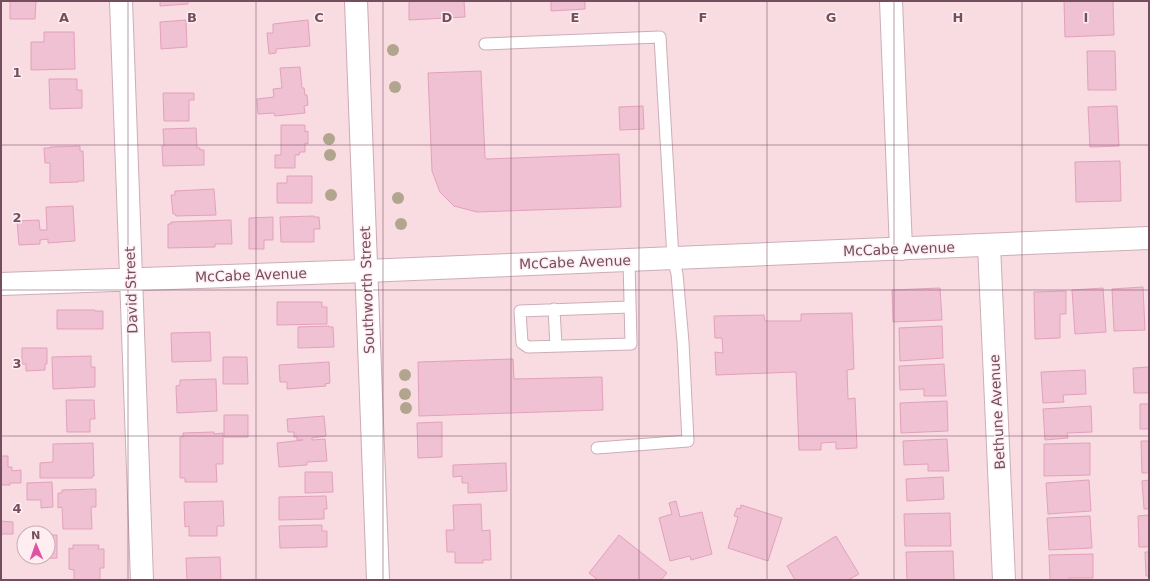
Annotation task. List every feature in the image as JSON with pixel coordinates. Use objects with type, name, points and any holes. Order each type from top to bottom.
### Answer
[{"type":"street","name":"David Street","points":[[121,1],[142,580]]},
{"type":"street","name":"Southworth Street","points":[[356,1],[378,580]]},
{"type":"street","points":[[891,1],[901,249]]},
{"type":"street","name":"McCabe Avenue","points":[[1,284],[366,271],[1149,238]]},
{"type":"street","name":"Bethune Avenue","points":[[989,245],[1004,580]]},
{"type":"lane","points":[[485,44],[660,37],[673,258],[677,274],[688,441],[597,448]]},
{"type":"lane","points":[[629,260],[631,344],[528,347],[522,343],[520,311],[630,307]]},
{"type":"lane","points":[[554,309],[556,346]]},
{"type":"shaded area","points":[[1,1],[1149,1],[1149,580],[1,580]]},
{"type":"building","points":[[10,1],[36,1],[35,19],[10,19]]},
{"type":"building","points":[[160,1],[188,1],[188,4],[160,6]]},
{"type":"building","points":[[409,1],[464,1],[465,17],[409,20]]},
{"type":"building","points":[[551,1],[585,1],[585,9],[551,11]]},
{"type":"building","points":[[1064,1],[1113,1],[1114,35],[1065,37]]},
{"type":"building","points":[[186,20],[187,47],[161,49],[160,22]]},
{"type":"building","points":[[308,20],[310,46],[276,49],[276,53],[269,54],[267,33],[273,33],[273,24]]},
{"type":"building","points":[[44,32],[74,32],[75,69],[31,70],[31,42],[44,42]]},
{"type":"building","points":[[1087,51],[1115,51],[1116,90],[1088,90]]},
{"type":"building","points":[[300,67],[302,88],[304,88],[305,95],[307,95],[308,105],[304,106],[305,113],[275,116],[274,113],[258,114],[257,99],[274,97],[273,89],[282,88],[280,68]]},
{"type":"building","points":[[481,71],[485,158],[619,154],[621,207],[477,212],[454,206],[440,192],[432,171],[428,73]]},
{"type":"building","points":[[49,79],[77,79],[77,90],[82,90],[82,108],[50,109]]},
{"type":"building","points":[[163,93],[194,93],[194,100],[189,100],[189,121],[164,121]]},
{"type":"building","points":[[643,106],[644,129],[620,130],[619,107]]},
{"type":"building","points":[[1117,106],[1119,146],[1090,147],[1088,107]]},
{"type":"building","points":[[281,125],[305,125],[305,132],[308,131],[308,144],[305,143],[305,152],[300,152],[299,155],[295,155],[295,168],[275,168],[275,155],[281,155]]},
{"type":"building","points":[[196,128],[197,148],[204,150],[204,165],[163,166],[163,129]]},
{"type":"building","points":[[80,146],[80,151],[83,151],[84,181],[50,183],[50,163],[45,163],[44,148]]},
{"type":"building","points":[[1120,161],[1121,201],[1076,202],[1075,162]]},
{"type":"building","points":[[287,176],[312,176],[312,203],[277,203],[277,183],[287,183]]},
{"type":"building","points":[[214,189],[216,215],[176,216],[173,214],[171,195],[175,195],[175,191]]},
{"type":"building","points":[[73,206],[75,241],[48,243],[48,239],[40,240],[40,244],[19,245],[17,221],[39,220],[40,230],[47,230],[46,207]]},
{"type":"building","points":[[273,217],[273,240],[264,240],[264,249],[249,249],[249,218]]},
{"type":"building","points":[[280,217],[319,217],[320,229],[314,229],[314,242],[281,242]]},
{"type":"building","points":[[231,220],[232,244],[215,244],[215,247],[168,248],[168,224],[171,224],[171,222]]},
{"type":"building","points":[[1143,287],[1145,330],[1114,331],[1112,289]]},
{"type":"building","points":[[940,288],[942,320],[893,322],[892,290]]},
{"type":"building","points":[[1103,288],[1106,332],[1075,334],[1072,290]]},
{"type":"building","points":[[1066,291],[1066,314],[1060,314],[1060,338],[1035,339],[1034,292]]},
{"type":"building","points":[[277,302],[322,302],[322,307],[327,307],[327,324],[277,325]]},
{"type":"building","points":[[57,310],[103,311],[103,329],[57,329]]},
{"type":"building","points":[[852,313],[854,369],[847,370],[848,399],[855,398],[857,448],[836,449],[836,442],[821,443],[821,450],[799,450],[796,372],[716,375],[715,352],[723,353],[722,338],[715,338],[714,316],[764,315],[765,321],[801,321],[801,314]]},
{"type":"building","points":[[942,326],[943,358],[900,361],[899,328]]},
{"type":"building","points":[[298,327],[333,327],[334,347],[298,348]]},
{"type":"building","points":[[210,332],[211,361],[172,362],[171,333]]},
{"type":"building","points":[[22,348],[47,348],[47,364],[45,364],[45,370],[26,371],[26,364],[22,364]]},
{"type":"building","points":[[91,356],[91,367],[95,367],[95,387],[53,389],[52,357]]},
{"type":"building","points":[[223,357],[247,357],[248,384],[223,384]]},
{"type":"building","points":[[513,359],[514,379],[602,377],[603,410],[419,416],[418,362]]},
{"type":"building","points":[[329,362],[330,383],[325,384],[326,386],[287,389],[287,382],[280,382],[279,365]]},
{"type":"building","points":[[944,364],[946,396],[924,396],[924,389],[900,390],[899,366]]},
{"type":"building","points":[[1149,367],[1149,393],[1134,393],[1133,368]]},
{"type":"building","points":[[1085,370],[1086,394],[1063,395],[1064,402],[1043,403],[1041,372]]},
{"type":"building","points":[[216,379],[217,411],[177,413],[176,386],[180,385],[180,380]]},
{"type":"building","points":[[66,400],[94,400],[95,419],[90,419],[90,432],[67,432]]},
{"type":"building","points":[[947,401],[948,431],[901,433],[900,403]]},
{"type":"building","points":[[1140,404],[1149,404],[1149,429],[1140,429]]},
{"type":"building","points":[[1091,406],[1092,432],[1067,433],[1068,438],[1045,440],[1043,409]]},
{"type":"building","points":[[224,415],[248,415],[248,437],[224,437]]},
{"type":"building","points":[[324,416],[326,436],[312,438],[312,440],[325,439],[327,461],[307,462],[307,465],[279,467],[277,443],[303,440],[297,440],[297,437],[294,437],[294,432],[288,432],[287,419]]},
{"type":"building","points":[[442,422],[442,457],[418,458],[417,423]]},
{"type":"building","points":[[214,432],[214,434],[223,433],[223,464],[216,464],[217,482],[185,482],[185,478],[180,478],[180,437],[183,437],[183,433]]},
{"type":"building","points":[[947,439],[949,471],[928,471],[928,464],[904,465],[903,441]]},
{"type":"building","points":[[1141,441],[1149,441],[1149,473],[1142,473]]},
{"type":"building","points":[[93,443],[94,476],[92,476],[92,478],[40,478],[40,463],[53,462],[53,444]]},
{"type":"building","points":[[1090,443],[1090,475],[1044,476],[1044,444]]},
{"type":"building","points":[[1,456],[8,456],[8,467],[12,467],[12,471],[21,470],[21,483],[1,485]]},
{"type":"building","points":[[506,463],[507,491],[468,493],[468,483],[462,483],[462,476],[453,477],[453,465]]},
{"type":"building","points":[[305,472],[332,472],[333,492],[305,493]]},
{"type":"building","points":[[943,477],[944,499],[907,501],[906,479]]},
{"type":"building","points":[[1089,480],[1091,511],[1048,514],[1046,483]]},
{"type":"building","points":[[1149,480],[1149,509],[1144,509],[1142,481]]},
{"type":"building","points":[[52,482],[53,507],[41,508],[41,500],[27,500],[27,483]]},
{"type":"building","points":[[96,489],[96,507],[91,507],[92,529],[63,529],[62,507],[58,508],[58,493],[62,493],[62,490]]},
{"type":"building","points":[[326,496],[327,509],[324,509],[324,519],[279,520],[279,497]]},
{"type":"building","points":[[223,501],[224,526],[217,526],[217,536],[189,536],[189,526],[185,527],[184,502]]},
{"type":"building","points":[[676,501],[680,517],[702,512],[712,554],[691,560],[690,556],[670,561],[659,518],[672,514],[669,503]]},
{"type":"building","points":[[481,504],[482,531],[490,530],[491,560],[483,560],[483,563],[455,563],[455,552],[447,552],[446,530],[454,530],[453,505]]},
{"type":"building","points":[[741,505],[782,518],[768,561],[728,548],[738,517],[734,516],[737,508],[740,509]]},
{"type":"building","points":[[950,513],[951,546],[905,546],[904,514]]},
{"type":"building","points":[[1149,515],[1149,547],[1139,547],[1138,516]]},
{"type":"building","points":[[1090,516],[1092,548],[1049,550],[1047,518]]},
{"type":"building","points":[[1,521],[13,522],[13,534],[1,534]]},
{"type":"building","points":[[322,525],[322,531],[327,531],[327,547],[280,548],[279,526]]},
{"type":"building","points":[[56,535],[57,535],[56,558]]},
{"type":"building","points":[[619,535],[667,573],[661,580],[598,580],[589,573]]},
{"type":"building","points":[[836,536],[859,574],[848,580],[795,580],[787,566]]},
{"type":"building","points":[[73,545],[99,545],[98,549],[104,549],[104,568],[100,568],[100,580],[74,580],[74,570],[69,569],[69,548],[73,549]]},
{"type":"building","points":[[953,551],[954,580],[907,580],[906,552]]},
{"type":"building","points":[[1145,552],[1149,552],[1149,576],[1146,576]]},
{"type":"building","points":[[1093,554],[1093,578],[1050,580],[1049,555]]},
{"type":"building","points":[[220,557],[221,580],[187,580],[186,558]]}]
